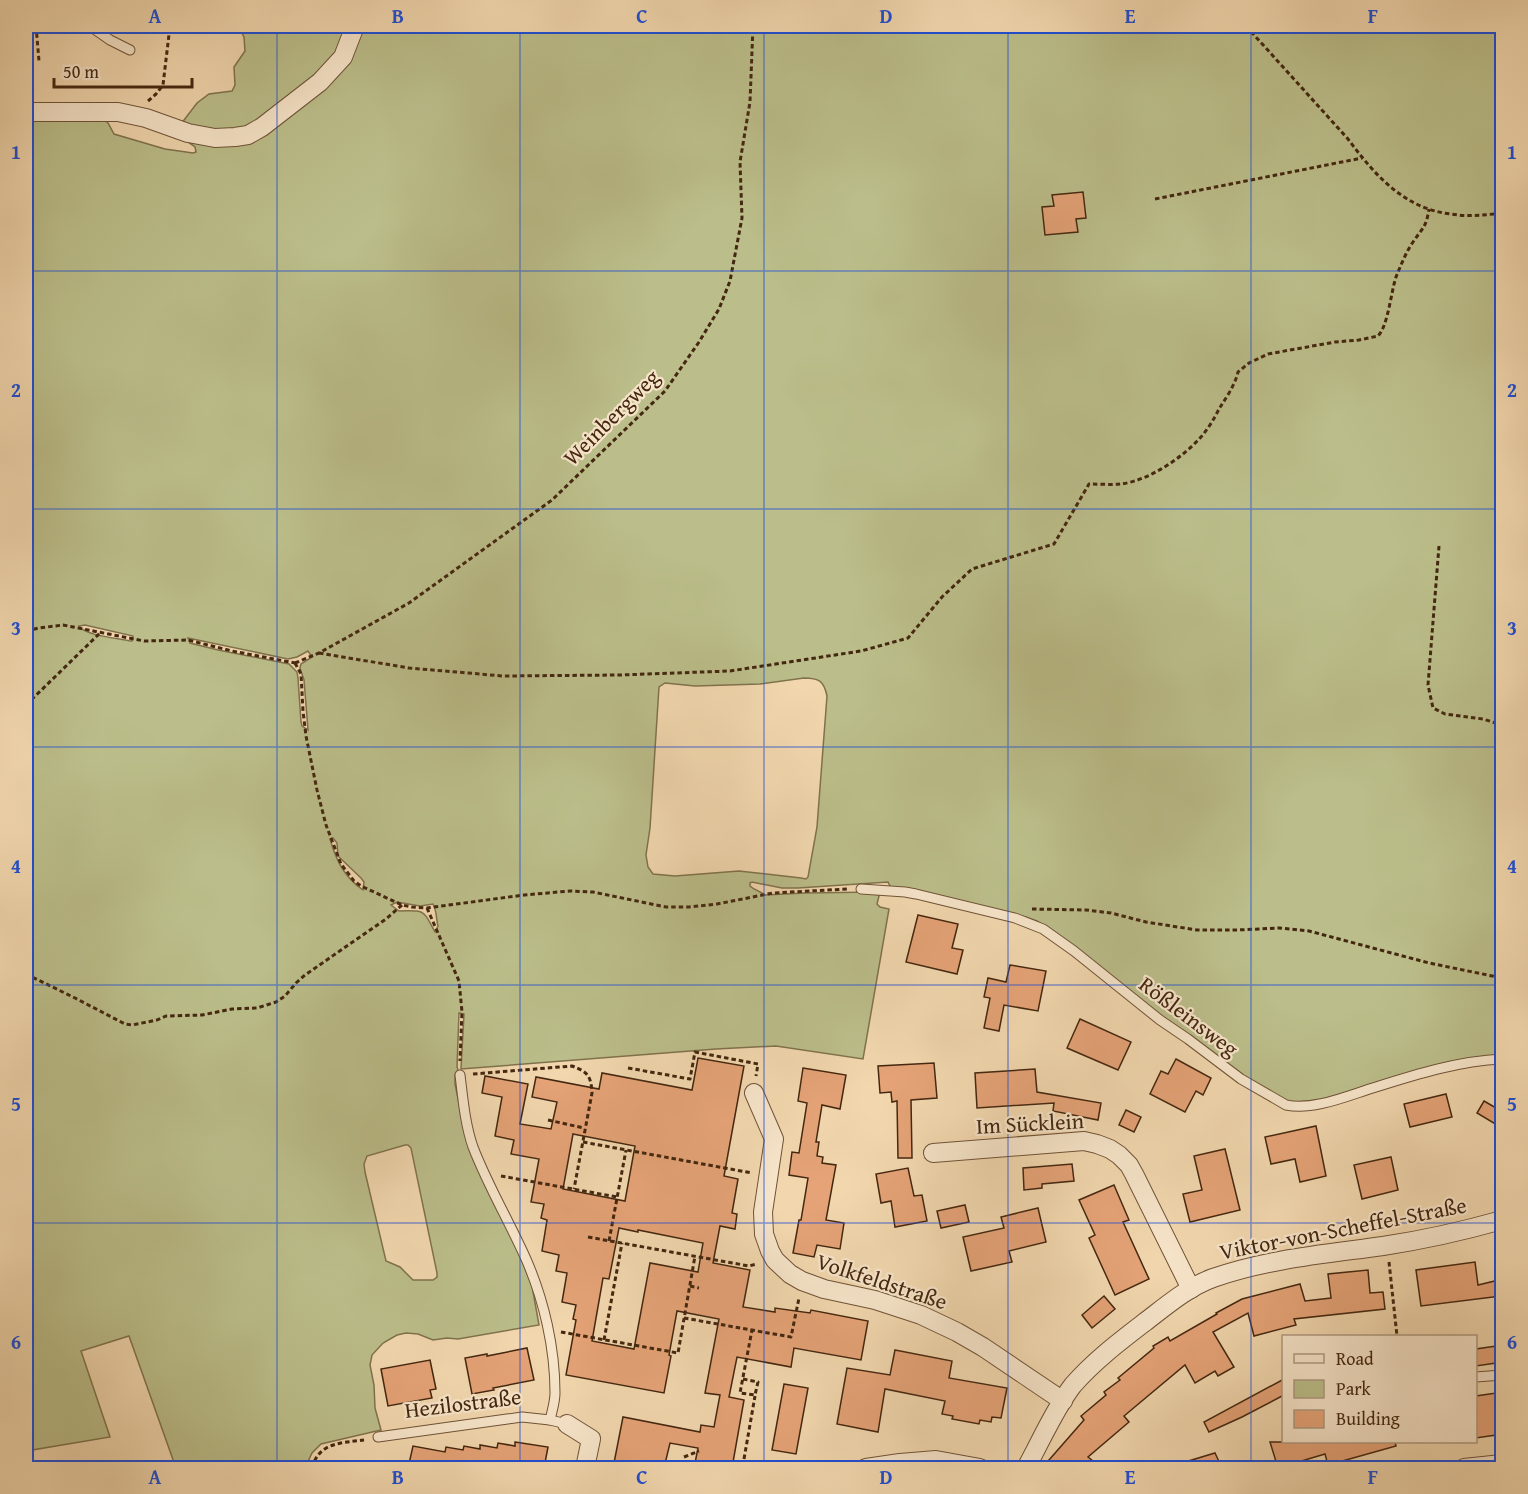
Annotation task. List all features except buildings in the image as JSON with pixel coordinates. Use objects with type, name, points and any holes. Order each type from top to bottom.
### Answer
[{"type":"street","points":[[26,112],[118,112],[188,133],[215,138],[248,135],[262,127],[320,82],[343,57],[355,26]]},
{"type":"street","name":"Volkfeldstraße","points":[[753,1093],[774,1139],[763,1212],[764,1234],[770,1251],[790,1274],[825,1289],[875,1300],[921,1315],[983,1347],[1063,1401]]},
{"type":"street","name":"Im Sücklein","points":[[933,1153],[1084,1141],[1110,1149],[1119,1155],[1134,1174],[1191,1289]]},
{"type":"street","name":"Viktor-von-Scheffel-Straße","points":[[1026,1468],[1063,1401],[1079,1379],[1112,1347],[1191,1289],[1237,1270],[1449,1234],[1503,1220]]},
{"type":"street","name":"Hezilostraße","points":[[559,1422],[591,1439],[585,1468]]},
{"type":"street","points":[[866,1468],[900,1463],[927,1465],[936,1460],[980,1468]]},
{"type":"street","points":[[1464,1468],[1503,1464]]},
{"type":"lane","points":[[90,26],[130,50]]},
{"type":"lane","name":"Rößleinsweg","points":[[861,889],[916,894],[1015,918],[1042,929],[1061,941],[1160,1020],[1240,1079],[1286,1106],[1317,1105],[1438,1069],[1469,1062],[1503,1059]]},
{"type":"lane","points":[[460,1075],[466,1120],[473,1146],[537,1290],[553,1364],[559,1422]]},
{"type":"lane","points":[[1477,1377],[1503,1375]]},
{"type":"lane","name":"Hezilostraße","points":[[378,1437],[522,1417],[559,1422]]},
{"type":"path","points":[[36,26],[39,61]]},
{"type":"path","points":[[134,115],[163,85],[170,26]]},
{"type":"path","name":"Weinbergweg","points":[[295,663],[319,653],[409,603],[552,500],[665,391],[719,309],[730,281],[742,218],[740,162],[750,102],[753,26]]},
{"type":"path","points":[[1246,26],[1348,139],[1362,158],[1400,195],[1415,204],[1451,214],[1503,213]]},
{"type":"path","points":[[1155,199],[1362,158]]},
{"type":"path","points":[[319,653],[409,669],[503,676],[620,675],[730,671],[861,651],[908,638],[942,597],[972,569],[1054,544],[1089,484],[1133,481],[1155,472],[1178,458],[1200,438],[1223,403],[1238,372],[1249,363],[1268,354],[1378,336],[1383,327],[1400,267],[1413,242],[1424,229],[1429,209]]},
{"type":"path","points":[[1439,546],[1428,685],[1433,708],[1445,714],[1483,719],[1503,725]]},
{"type":"path","points":[[26,631],[63,625],[144,641],[188,640],[295,663],[301,674],[306,736],[317,790],[337,856],[354,881],[402,905],[427,908],[570,891],[593,892],[666,907],[688,907],[773,893],[861,889]]},
{"type":"path","points":[[26,705],[100,633]]},
{"type":"path","points":[[26,975],[125,1024],[146,1023],[166,1016],[257,1008],[276,1002],[285,996],[305,975],[386,919],[402,905]]},
{"type":"path","points":[[427,908],[459,981],[462,1012],[460,1075],[572,1066],[584,1070],[591,1080],[592,1093],[574,1189]]},
{"type":"path","points":[[1015,918],[1021,911],[1029,909],[1086,910],[1197,930],[1279,928],[1309,931],[1429,963],[1503,978]]},
{"type":"path","points":[[628,1068],[690,1079],[695,1052],[758,1064]]},
{"type":"path","points":[[548,1120],[585,1128]]},
{"type":"path","points":[[583,1142],[768,1176]]},
{"type":"path","points":[[609,1241],[626,1150]]},
{"type":"path","points":[[484,1173],[617,1197]]},
{"type":"path","points":[[588,1237],[749,1266],[776,1260]]},
{"type":"path","points":[[604,1340],[622,1243]]},
{"type":"path","points":[[1387,1245],[1397,1335]]},
{"type":"path","points":[[547,1329],[678,1353],[695,1256]]},
{"type":"path","points":[[684,1318],[791,1337],[802,1281]]},
{"type":"path","points":[[690,1286],[699,1288]]},
{"type":"path","points":[[752,1330],[741,1393],[755,1395]]},
{"type":"path","points":[[743,1379],[758,1382],[744,1459]]},
{"type":"path","points":[[312,1468],[315,1458],[326,1447],[378,1437]]},
{"type":"path","points":[[684,1456],[699,1451]]},
{"type":"green space","points":[[238,26],[1502,26],[1502,1055],[1316,1101],[1292,1102],[1271,1096],[1149,1008],[1037,921],[902,888],[894,889],[888,882],[782,888],[752,882],[750,886],[753,889],[765,895],[875,892],[879,896],[877,904],[889,909],[863,1059],[776,1046],[461,1069],[464,1014],[459,1013],[458,1070],[455,1075],[455,1084],[465,1132],[532,1286],[539,1325],[458,1339],[433,1340],[418,1334],[406,1333],[383,1343],[372,1355],[370,1365],[375,1408],[381,1430],[321,1444],[312,1453],[305,1468],[176,1468],[129,1336],[81,1351],[110,1437],[26,1451],[26,118],[104,120],[114,134],[165,149],[196,152],[195,147],[181,137],[181,124],[197,103],[209,94],[232,91],[235,85],[234,67],[245,51],[244,37]],"holes":[[[85,625],[133,636],[132,641],[95,634],[79,626]],[[188,638],[288,659],[308,651],[312,657],[301,664],[300,668],[304,680],[308,730],[302,726],[301,722],[297,672],[289,664],[190,643]],[[804,678],[820,681],[824,687],[827,696],[817,827],[806,879],[739,871],[675,876],[653,874],[648,867],[646,855],[650,828],[659,687],[665,683],[695,686],[760,684]],[[333,838],[337,843],[338,856],[364,882],[363,890],[342,868],[330,839]],[[397,902],[420,906],[433,904],[438,926],[435,932],[425,915],[419,911],[399,911],[391,905]],[[405,1145],[411,1148],[437,1273],[437,1277],[433,1280],[413,1280],[400,1267],[386,1261],[364,1164],[367,1156]]]}]
